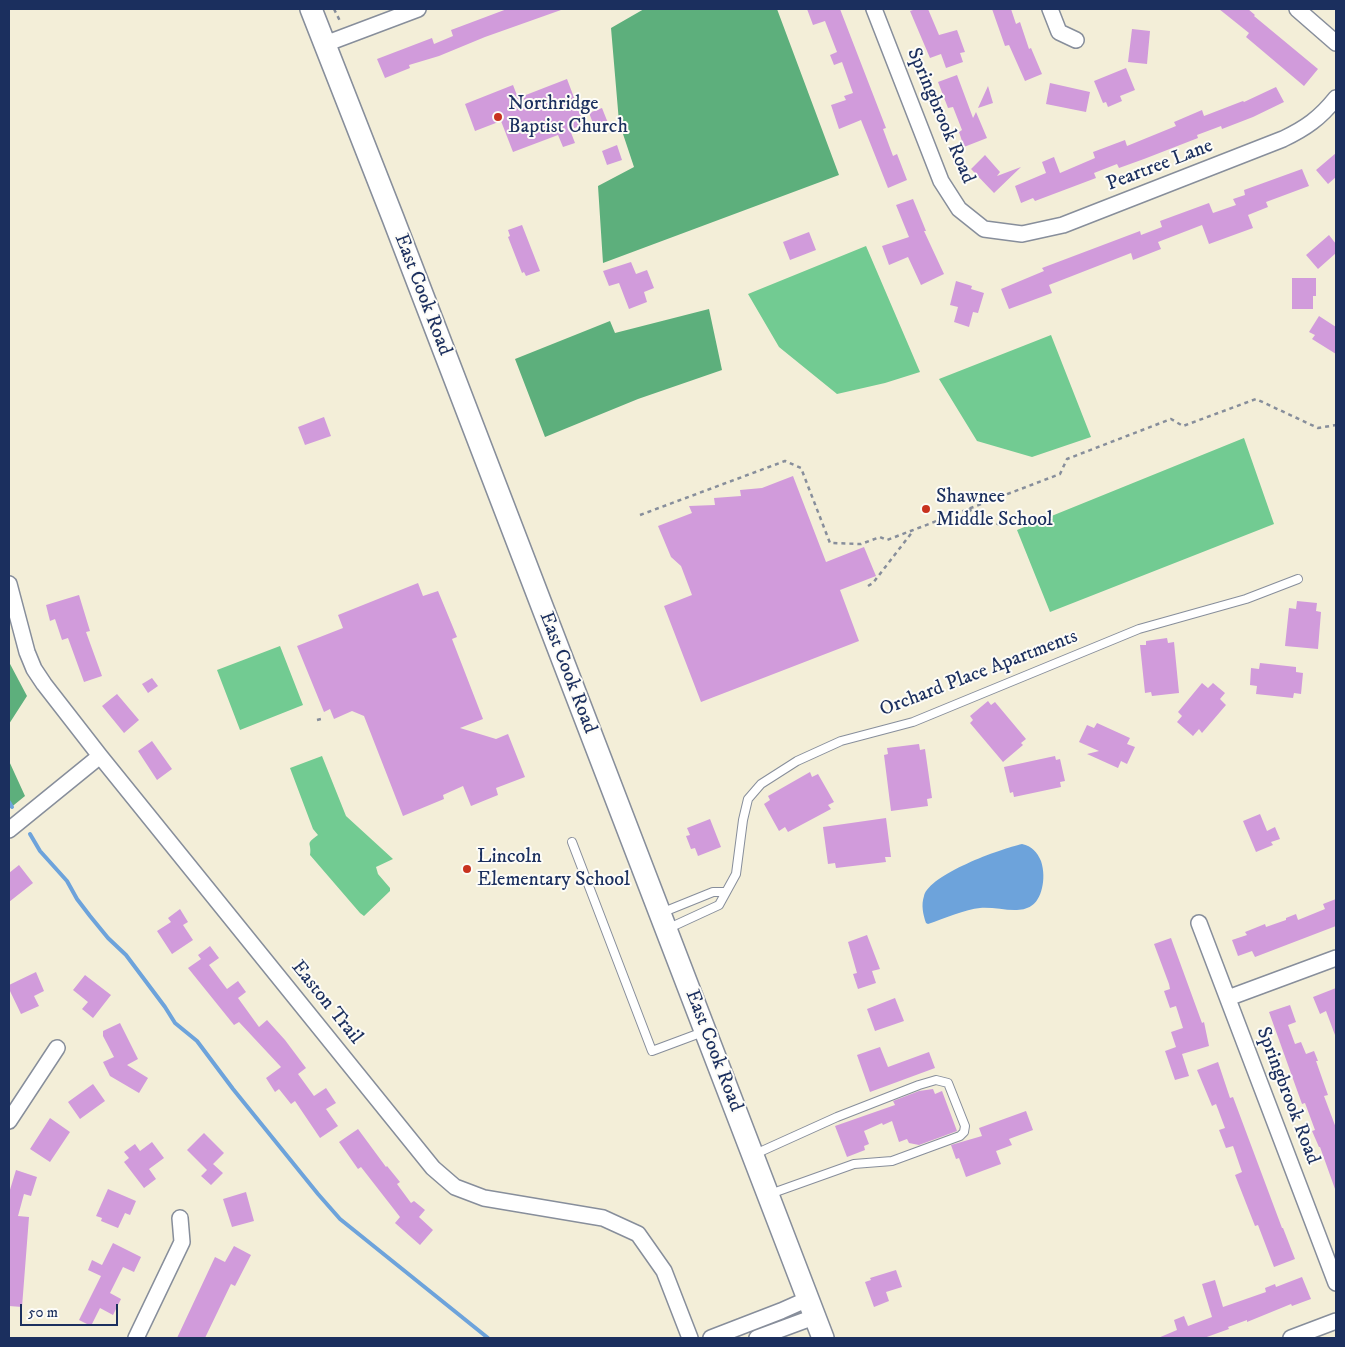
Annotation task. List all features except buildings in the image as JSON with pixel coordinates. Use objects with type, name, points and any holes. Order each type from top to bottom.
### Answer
[{"type":"main road","name":"East Cook Road","points":[[311,9],[823,1338]]},
{"type":"street","points":[[325,44],[418,9]]},
{"type":"street","name":"Springbrook Road","points":[[874,9],[941,180],[959,210],[984,229]]},
{"type":"street","points":[[1050,9],[1059,32],[1076,40]]},
{"type":"street","points":[[1297,9],[1336,43]]},
{"type":"street","name":"Peartree Lane","points":[[984,229],[1022,234],[1063,225],[1283,139],[1306,128],[1336,98]]},
{"type":"street","name":"Easton Trail","points":[[9,584],[27,652],[34,670],[44,684],[433,1168],[456,1187],[484,1198],[603,1218],[638,1234],[664,1271],[690,1338]]},
{"type":"street","points":[[9,830],[100,756]]},
{"type":"street","name":"Springbrook Road","points":[[1199,924],[1336,1283]]},
{"type":"street","points":[[1228,998],[1336,958]]},
{"type":"street","points":[[9,1121],[58,1048]]},
{"type":"street","points":[[136,1338],[182,1242],[180,1218]]},
{"type":"street","points":[[711,1338],[781,1311],[811,1308]]},
{"type":"street","points":[[757,1338],[811,1308]]},
{"type":"street","points":[[1291,1338],[1336,1321]]},
{"type":"lane","name":"Orchard Place Apartments","points":[[663,921],[719,905],[736,874],[743,820],[748,799],[761,784],[797,761],[841,741],[914,722],[1140,629],[1246,599],[1298,579]]},
{"type":"lane","points":[[572,842],[652,1051],[705,1031]]},
{"type":"lane","points":[[663,921],[713,892],[725,892]]},
{"type":"lane","points":[[753,1156],[837,1117],[936,1080],[948,1083],[965,1126],[964,1132],[960,1136],[892,1161],[854,1164],[768,1195]]},
{"type":"path","points":[[334,9],[342,25]]},
{"type":"path","points":[[640,515],[785,461],[801,468],[830,543],[861,544],[880,537],[887,540],[1060,474],[1067,459],[1171,419],[1184,426],[1256,399],[1318,428],[1336,425]]},
{"type":"path","points":[[968,509],[1002,526]]},
{"type":"path","points":[[868,586],[873,583],[914,530]]},
{"type":"green space","points":[[644,9],[777,9],[839,175],[603,263],[598,186],[634,167],[619,122],[611,28]]},
{"type":"green space","points":[[866,246],[920,372],[885,383],[837,394],[779,347],[748,294]]},
{"type":"green space","points":[[709,309],[722,370],[638,399],[545,437],[515,359],[610,321],[615,333]]},
{"type":"green space","points":[[1051,335],[1091,437],[1032,457],[977,441],[939,379]]},
{"type":"green space","points":[[1244,438],[1274,524],[1050,612],[1017,530]]},
{"type":"green space","points":[[280,646],[303,705],[240,730],[217,670]]},
{"type":"green space","points":[[9,662],[27,696],[9,724]]},
{"type":"green space","points":[[322,756],[346,816],[393,859],[376,867],[378,874],[390,888],[390,891],[364,916],[310,855],[310,842],[318,835],[313,829],[290,768]]},
{"type":"green space","points":[[9,761],[25,796],[9,809]]},
{"type":"water","points":[[1022,844],[1029,846],[1036,852],[1043,868],[1042,888],[1038,899],[1032,905],[1025,909],[1017,910],[974,909],[928,924],[926,923],[923,910],[924,896],[929,888],[939,879],[983,857]]},
{"type":"waterway","points":[[9,802],[12,807]]},
{"type":"waterway","points":[[30,834],[40,851],[67,881],[77,899],[90,916],[108,938],[126,955],[175,1023],[197,1041],[233,1089],[340,1219],[488,1338]]},
{"type":"place","name":"Northridge Baptist Church","points":[[498,117]]},
{"type":"place","name":"Shawnee Middle School","points":[[926,509]]},
{"type":"place","name":"Lincoln Elementary School","points":[[467,869]]}]
